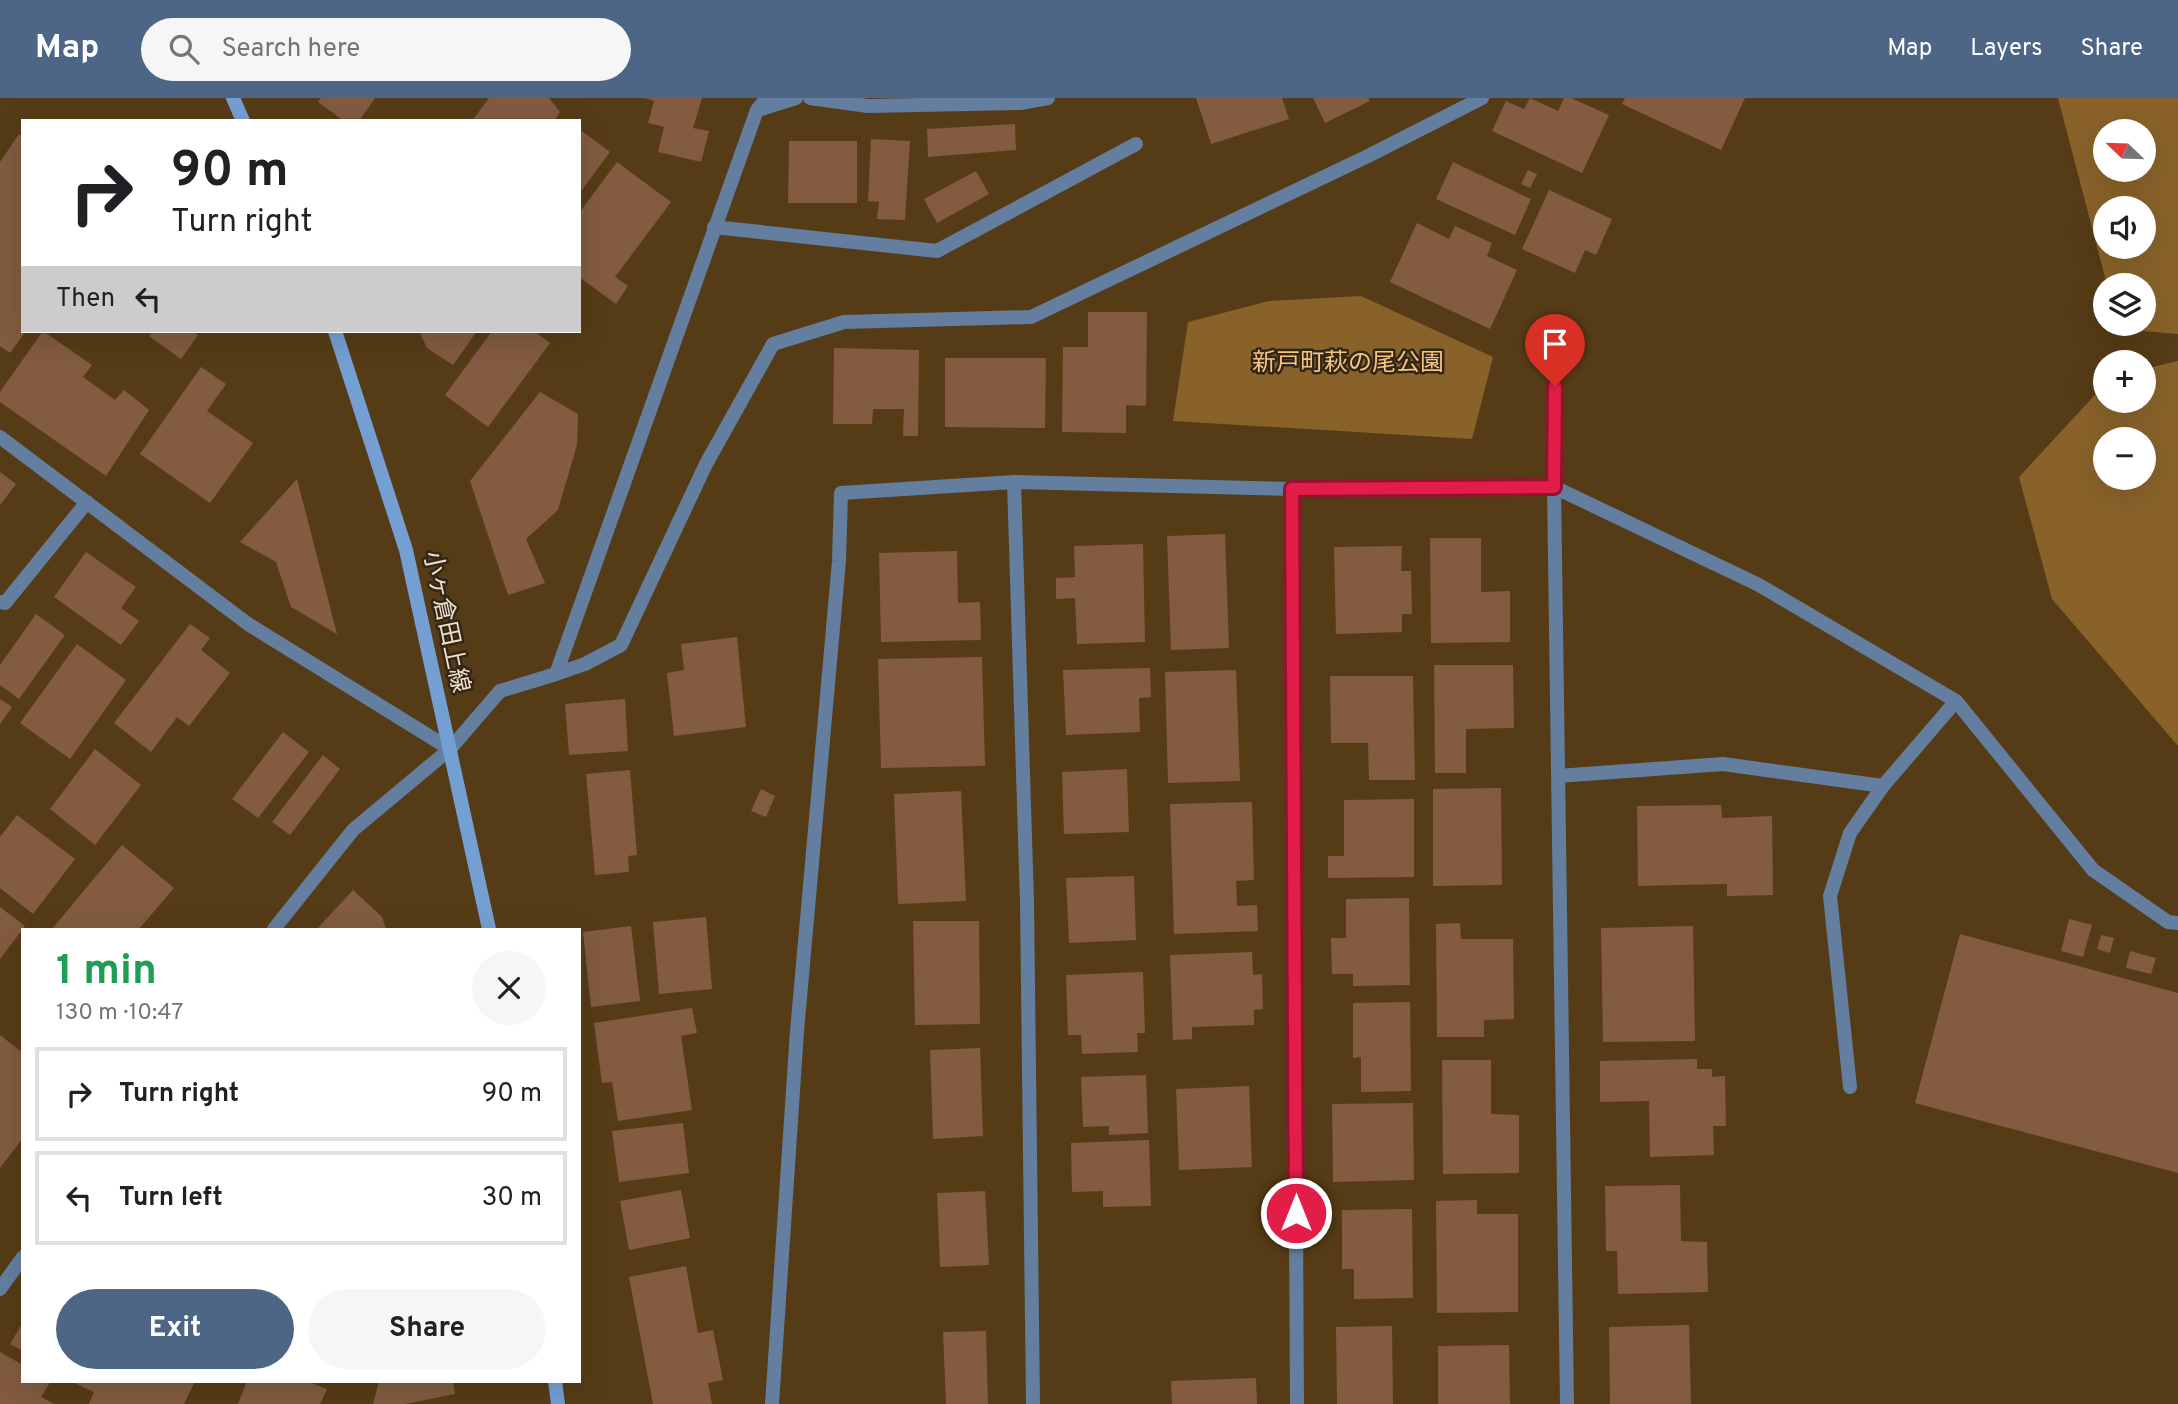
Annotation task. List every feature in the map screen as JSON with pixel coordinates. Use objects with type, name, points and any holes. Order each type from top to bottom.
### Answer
[{"type":"main road","points":[[233,98],[242,119]]},
{"type":"main road","name":"小ヶ倉田上線","points":[[336,333],[406,550],[489,928]]},
{"type":"main road","points":[[555,1383],[558,1404]]},
{"type":"street","points":[[556,674],[714,227],[757,110],[767,98]]},
{"type":"street","points":[[757,110],[796,98]]},
{"type":"street","points":[[810,98],[867,106],[1020,103],[1048,98]]},
{"type":"street","points":[[275,928],[353,830],[450,749],[500,691],[585,664],[621,645],[706,464],[773,344],[844,322],[1031,317],[1368,156],[1482,98]]},
{"type":"street","points":[[714,227],[937,251],[1136,144]]},
{"type":"street","points":[[1555,386],[1554,487],[1567,1404]]},
{"type":"street","points":[[0,437],[248,624],[450,749]]},
{"type":"street","points":[[1014,482],[1027,902],[1033,1404]]},
{"type":"street","points":[[772,1404],[796,1031],[839,561],[841,493],[1014,482],[1292,489],[1554,487],[1759,585],[1956,701],[2093,870],[2168,922],[2178,923]]},
{"type":"street","points":[[1292,489],[1297,1404]]},
{"type":"street","points":[[0,601],[5,603],[87,502]]},
{"type":"street","points":[[1850,1087],[1830,896],[1850,832],[1883,786],[1956,701]]},
{"type":"street","points":[[1558,776],[1723,764],[1883,786]]},
{"type":"street","points":[[0,1289],[21,1260]]},
{"type":"green space","points":[[2058,98],[2178,98],[2178,334],[2156,332],[2156,273],[2104,273],[2100,259],[2156,259],[2156,196],[2093,196],[2093,232]]},
{"type":"green space","name":"新戸町萩の尾公園","points":[[1361,296],[1493,357],[1472,439],[1173,421],[1188,322],[1269,301]]},
{"type":"green space","points":[[2178,361],[2178,746],[2052,599],[2019,477],[2093,397],[2093,413],[2156,413],[2156,366]]},
{"type":"building","points":[[321,98],[375,98],[360,119],[339,119],[318,102]]},
{"type":"building","points":[[489,98],[549,98],[560,112],[555,119],[473,119]]},
{"type":"building","points":[[645,98],[702,98],[693,128],[709,131],[701,162],[658,152],[664,127],[648,123],[654,101]]},
{"type":"building","points":[[1196,98],[1282,98],[1289,119],[1211,144]]},
{"type":"building","points":[[1313,98],[1368,98],[1370,101],[1325,123]]},
{"type":"building","points":[[1530,98],[1558,111],[1564,98],[1571,98],[1609,115],[1582,173],[1492,131],[1506,101],[1524,109]]},
{"type":"building","points":[[1625,98],[1745,98],[1721,150],[1622,104]]},
{"type":"building","points":[[1015,124],[1016,150],[928,157],[927,129]]},
{"type":"building","points":[[581,130],[610,152],[581,191]]},
{"type":"building","points":[[19,134],[21,333],[25,333],[10,353],[0,346],[0,162]]},
{"type":"building","points":[[871,139],[910,141],[905,220],[877,219],[879,202],[868,201]]},
{"type":"building","points":[[789,141],[857,141],[857,203],[788,203]]},
{"type":"building","points":[[617,162],[671,202],[615,277],[628,286],[616,304],[581,278],[581,210]]},
{"type":"building","points":[[1453,162],[1531,199],[1515,235],[1436,199]]},
{"type":"building","points":[[1528,170],[1537,174],[1530,188],[1521,184]]},
{"type":"building","points":[[976,171],[989,194],[937,223],[924,199]]},
{"type":"building","points":[[1549,190],[1612,219],[1596,255],[1585,250],[1575,273],[1522,249]]},
{"type":"building","points":[[1417,223],[1449,239],[1455,226],[1492,243],[1487,256],[1517,270],[1490,329],[1390,282]]},
{"type":"building","points":[[1088,312],[1147,312],[1146,406],[1126,405],[1126,433],[1062,432],[1063,347],[1088,347]]},
{"type":"building","points":[[42,333],[46,333],[92,365],[83,377],[115,400],[124,390],[149,410],[106,476],[0,402],[0,392]]},
{"type":"building","points":[[151,333],[198,335],[181,359],[149,336]]},
{"type":"building","points":[[420,333],[476,333],[453,365],[427,348]]},
{"type":"building","points":[[491,333],[537,333],[550,343],[488,427],[445,395]]},
{"type":"building","points":[[834,348],[919,350],[918,436],[903,436],[904,409],[873,409],[872,424],[833,424]]},
{"type":"building","points":[[945,358],[1046,358],[1045,428],[945,427]]},
{"type":"building","points":[[201,367],[226,384],[207,411],[253,443],[210,503],[140,454]]},
{"type":"building","points":[[540,392],[578,414],[577,445],[558,510],[526,539],[545,583],[508,595],[470,481]]},
{"type":"building","points":[[0,472],[16,484],[0,505]]},
{"type":"building","points":[[297,479],[337,634],[291,607],[276,562],[240,542]]},
{"type":"building","points":[[1225,534],[1229,648],[1171,650],[1167,536]]},
{"type":"building","points":[[1430,538],[1481,538],[1481,592],[1510,591],[1510,642],[1431,643]]},
{"type":"building","points":[[1143,544],[1145,642],[1077,644],[1075,598],[1056,599],[1056,578],[1075,577],[1074,546]]},
{"type":"building","points":[[1402,546],[1401,571],[1411,571],[1412,614],[1402,614],[1402,632],[1336,634],[1334,547]]},
{"type":"building","points":[[957,551],[958,603],[980,602],[981,640],[881,642],[879,553]]},
{"type":"building","points":[[86,552],[136,587],[121,608],[139,621],[121,645],[54,597]]},
{"type":"building","points":[[36,614],[65,635],[19,699],[0,685],[0,665]]},
{"type":"building","points":[[190,624],[210,638],[201,650],[230,673],[189,726],[177,717],[151,752],[114,723]]},
{"type":"building","points":[[737,637],[746,727],[674,736],[667,673],[684,670],[681,644]]},
{"type":"building","points":[[77,644],[126,680],[70,759],[20,723]]},
{"type":"building","points":[[982,657],[985,766],[881,768],[878,659]]},
{"type":"building","points":[[1434,665],[1513,665],[1514,728],[1466,729],[1466,773],[1435,773]]},
{"type":"building","points":[[1150,668],[1151,697],[1139,698],[1140,732],[1066,735],[1063,670]]},
{"type":"building","points":[[1236,670],[1240,781],[1168,783],[1165,672]]},
{"type":"building","points":[[1330,676],[1413,676],[1415,780],[1369,780],[1368,743],[1331,743]]},
{"type":"building","points":[[0,699],[12,707],[0,724]]},
{"type":"building","points":[[625,699],[628,751],[569,755],[565,704]]},
{"type":"building","points":[[283,732],[309,752],[258,818],[232,799]]},
{"type":"building","points":[[95,749],[141,785],[95,845],[50,809]]},
{"type":"building","points":[[323,755],[340,769],[290,835],[272,822]]},
{"type":"building","points":[[1127,769],[1129,832],[1064,834],[1062,772]]},
{"type":"building","points":[[630,770],[637,855],[628,856],[629,872],[595,875],[586,774]]},
{"type":"building","points":[[1501,788],[1502,885],[1433,886],[1433,789]]},
{"type":"building","points":[[761,789],[775,796],[766,817],[751,811]]},
{"type":"building","points":[[961,791],[966,901],[898,904],[894,794]]},
{"type":"building","points":[[1414,799],[1414,877],[1328,878],[1328,856],[1344,856],[1344,800]]},
{"type":"building","points":[[1252,802],[1254,880],[1236,881],[1237,906],[1257,905],[1258,931],[1174,934],[1170,804]]},
{"type":"building","points":[[1721,805],[1722,818],[1772,816],[1773,895],[1727,896],[1727,884],[1638,886],[1637,806]]},
{"type":"building","points":[[17,815],[75,859],[33,914],[0,888],[0,837]]},
{"type":"building","points":[[122,845],[174,888],[140,928],[53,928]]},
{"type":"building","points":[[1134,876],[1136,940],[1069,943],[1066,878]]},
{"type":"building","points":[[353,890],[382,917],[386,928],[318,928]]},
{"type":"building","points":[[1409,898],[1410,985],[1353,986],[1353,974],[1332,974],[1331,938],[1346,938],[1346,899]]},
{"type":"building","points":[[0,907],[25,926],[0,959]]},
{"type":"building","points":[[706,917],[712,989],[659,994],[653,922]]},
{"type":"building","points":[[2069,919],[2092,925],[2083,957],[2061,951]]},
{"type":"building","points":[[913,921],[979,921],[980,1024],[915,1025]]},
{"type":"building","points":[[1460,923],[1461,939],[1513,939],[1514,1019],[1484,1020],[1484,1037],[1437,1037],[1436,924]]},
{"type":"building","points":[[631,926],[640,1001],[591,1007],[583,932]]},
{"type":"building","points":[[1693,926],[1695,1041],[1603,1042],[1601,928]]},
{"type":"building","points":[[1960,934],[2178,993],[2178,1173],[1915,1103]]},
{"type":"building","points":[[2101,935],[2114,938],[2110,953],[2097,949]]},
{"type":"building","points":[[2130,951],[2156,958],[2151,974],[2126,968]]},
{"type":"building","points":[[1252,952],[1253,975],[1262,974],[1263,1009],[1254,1010],[1254,1025],[1192,1027],[1192,1039],[1173,1040],[1170,955]]},
{"type":"building","points":[[1143,972],[1145,1033],[1137,1033],[1138,1052],[1082,1054],[1081,1035],[1068,1035],[1066,975]]},
{"type":"building","points":[[1410,1002],[1411,1091],[1361,1092],[1361,1057],[1353,1058],[1353,1003]]},
{"type":"building","points":[[692,1008],[697,1033],[681,1036],[692,1110],[618,1121],[612,1082],[602,1083],[594,1023]]},
{"type":"building","points":[[0,1035],[21,1051],[21,1141],[0,1168]]},
{"type":"building","points":[[980,1048],[983,1136],[933,1139],[930,1050]]},
{"type":"building","points":[[1697,1059],[1697,1069],[1712,1069],[1712,1077],[1725,1076],[1726,1126],[1713,1126],[1714,1155],[1650,1157],[1649,1101],[1600,1102],[1600,1061]]},
{"type":"building","points":[[1442,1060],[1491,1060],[1491,1114],[1519,1115],[1519,1173],[1443,1174]]},
{"type":"building","points":[[1146,1075],[1148,1133],[1109,1135],[1109,1126],[1083,1127],[1081,1077]]},
{"type":"building","points":[[1249,1086],[1252,1167],[1179,1170],[1176,1089]]},
{"type":"building","points":[[1413,1103],[1414,1180],[1333,1182],[1332,1104]]},
{"type":"building","points":[[683,1123],[689,1173],[619,1182],[612,1131]]},
{"type":"building","points":[[1149,1140],[1151,1206],[1103,1207],[1103,1191],[1072,1192],[1071,1143]]},
{"type":"building","points":[[1680,1185],[1681,1241],[1707,1242],[1708,1292],[1618,1294],[1617,1251],[1606,1251],[1605,1186]]},
{"type":"building","points":[[681,1190],[690,1238],[629,1250],[620,1201]]},
{"type":"building","points":[[985,1191],[989,1265],[940,1267],[937,1193]]},
{"type":"building","points":[[1477,1200],[1477,1214],[1518,1214],[1518,1312],[1437,1313],[1436,1201]]},
{"type":"building","points":[[1412,1209],[1413,1298],[1354,1299],[1354,1269],[1342,1269],[1342,1210]]},
{"type":"building","points":[[686,1266],[698,1333],[713,1330],[723,1380],[708,1383],[712,1404],[653,1404],[629,1277]]},
{"type":"building","points":[[21,1325],[21,1350],[10,1344]]},
{"type":"building","points":[[1689,1325],[1691,1404],[1610,1404],[1609,1327]]},
{"type":"building","points":[[1392,1326],[1393,1404],[1337,1404],[1336,1327]]},
{"type":"building","points":[[986,1331],[988,1404],[946,1404],[943,1332]]},
{"type":"building","points":[[1509,1345],[1510,1404],[1438,1404],[1438,1346]]},
{"type":"building","points":[[0,1352],[21,1364],[21,1383],[50,1383],[41,1397],[54,1404],[0,1404]]},
{"type":"building","points":[[1256,1378],[1257,1404],[1172,1404],[1171,1381]]},
{"type":"building","points":[[74,1383],[194,1383],[184,1404],[89,1404],[94,1392]]},
{"type":"building","points":[[246,1383],[311,1383],[327,1389],[320,1404],[238,1404]]},
{"type":"building","points":[[378,1383],[453,1383],[455,1394],[405,1404],[373,1404]]},
{"type":"route","points":[[1296,1213],[1292,489],[1554,487],[1555,386]]}]
